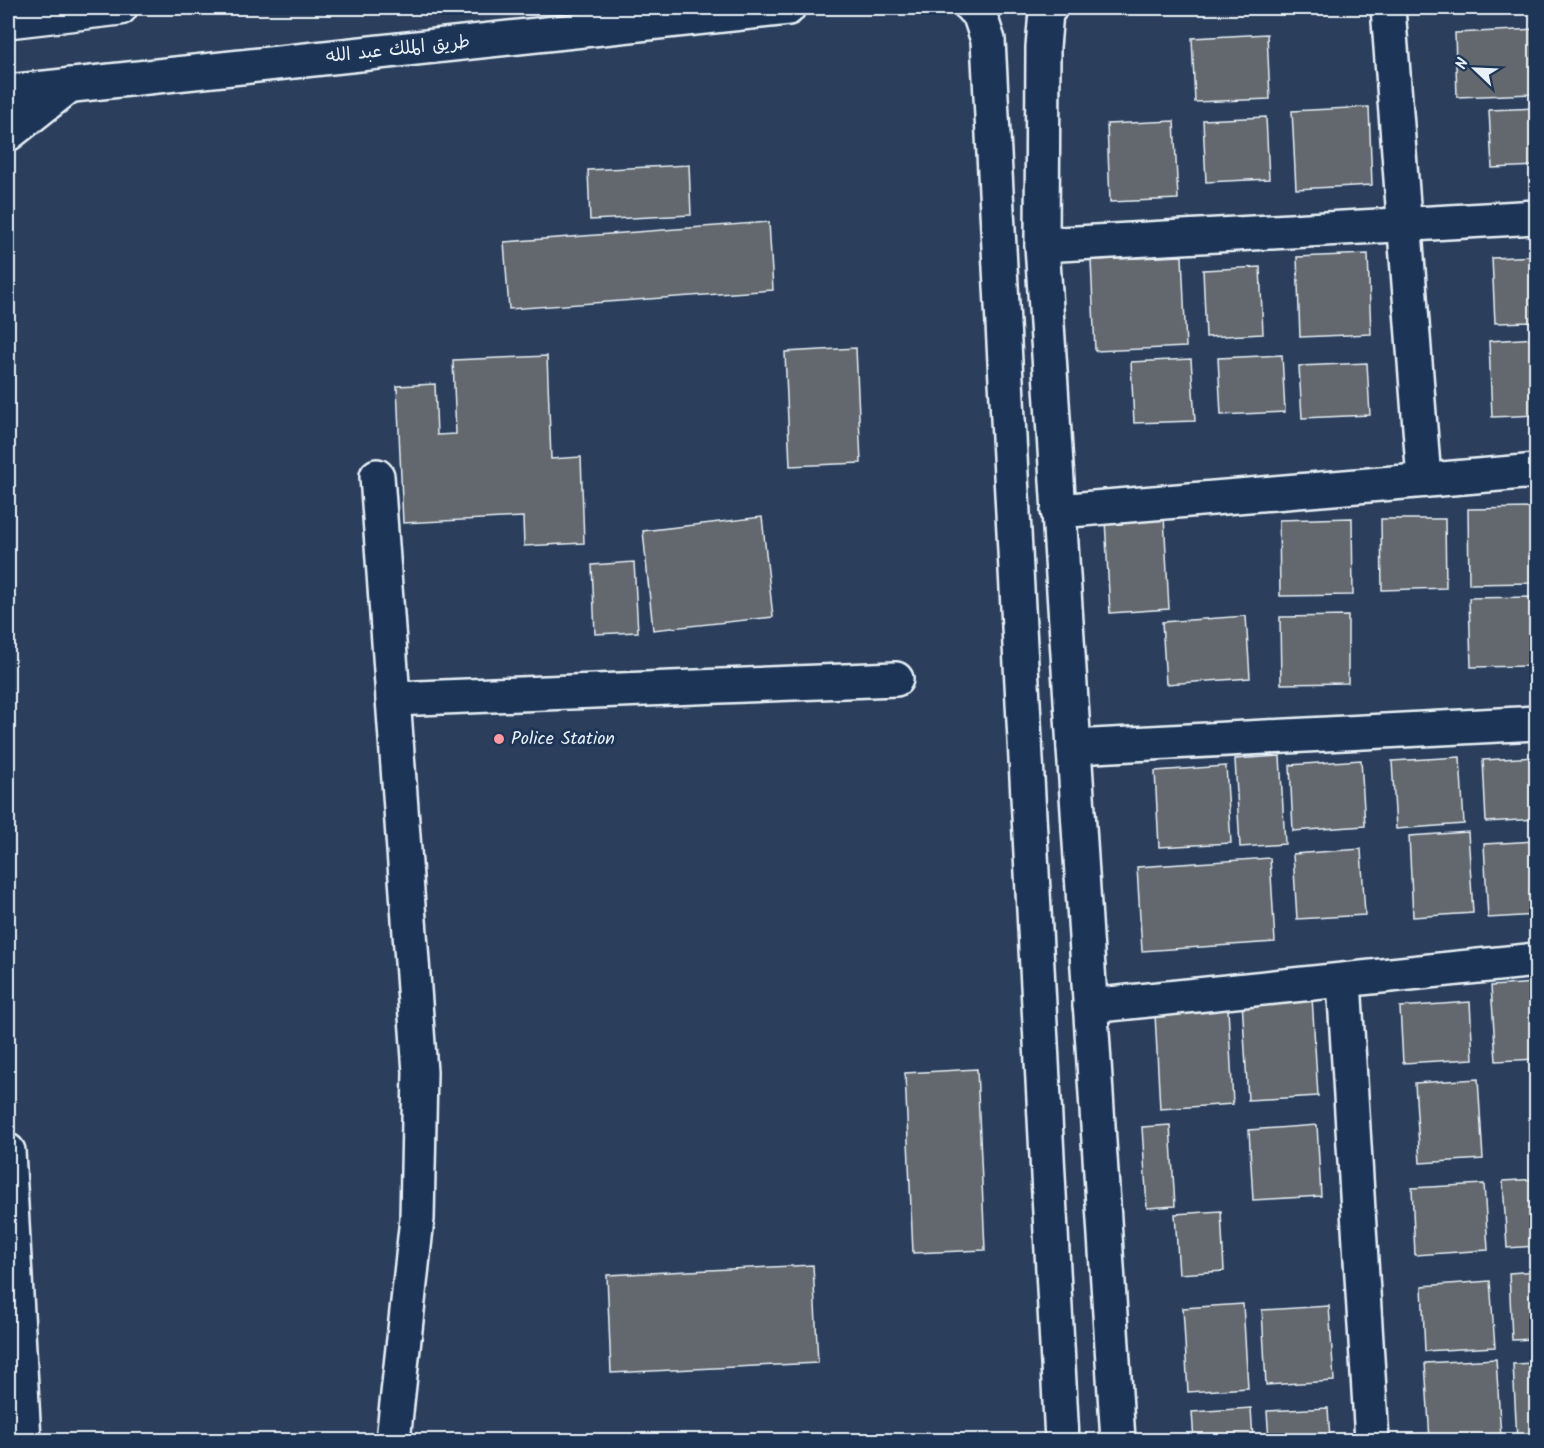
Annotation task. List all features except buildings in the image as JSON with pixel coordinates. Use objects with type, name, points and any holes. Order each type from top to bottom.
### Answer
[{"type":"main road","points":[[8,21],[120,8]]},
{"type":"main road","points":[[624,25],[723,8]]},
{"type":"main road","name":"طريق الملك عبد الله","points":[[8,92],[788,8]]},
{"type":"main road","points":[[972,8],[979,13],[988,40],[1062,1440]]},
{"type":"main road","points":[[1050,8],[1046,12],[1043,47],[1042,245],[1118,1440]]},
{"type":"main road","points":[[1388,8],[1424,480]]},
{"type":"main road","points":[[8,134],[70,85]]},
{"type":"main road","points":[[1042,245],[1536,217]]},
{"type":"main road","points":[[1059,511],[1536,471]]},
{"type":"main road","points":[[377,476],[420,1072],[417,1219],[393,1440]]},
{"type":"main road","points":[[393,699],[896,679]]},
{"type":"main road","points":[[1074,747],[1536,723]]},
{"type":"main road","points":[[1090,1006],[1536,960]]},
{"type":"main road","points":[[1344,981],[1372,1440]]},
{"type":"main road","points":[[8,1150],[24,1440]]},
{"type":"place","name":"Police Station","points":[[499,739]]}]
